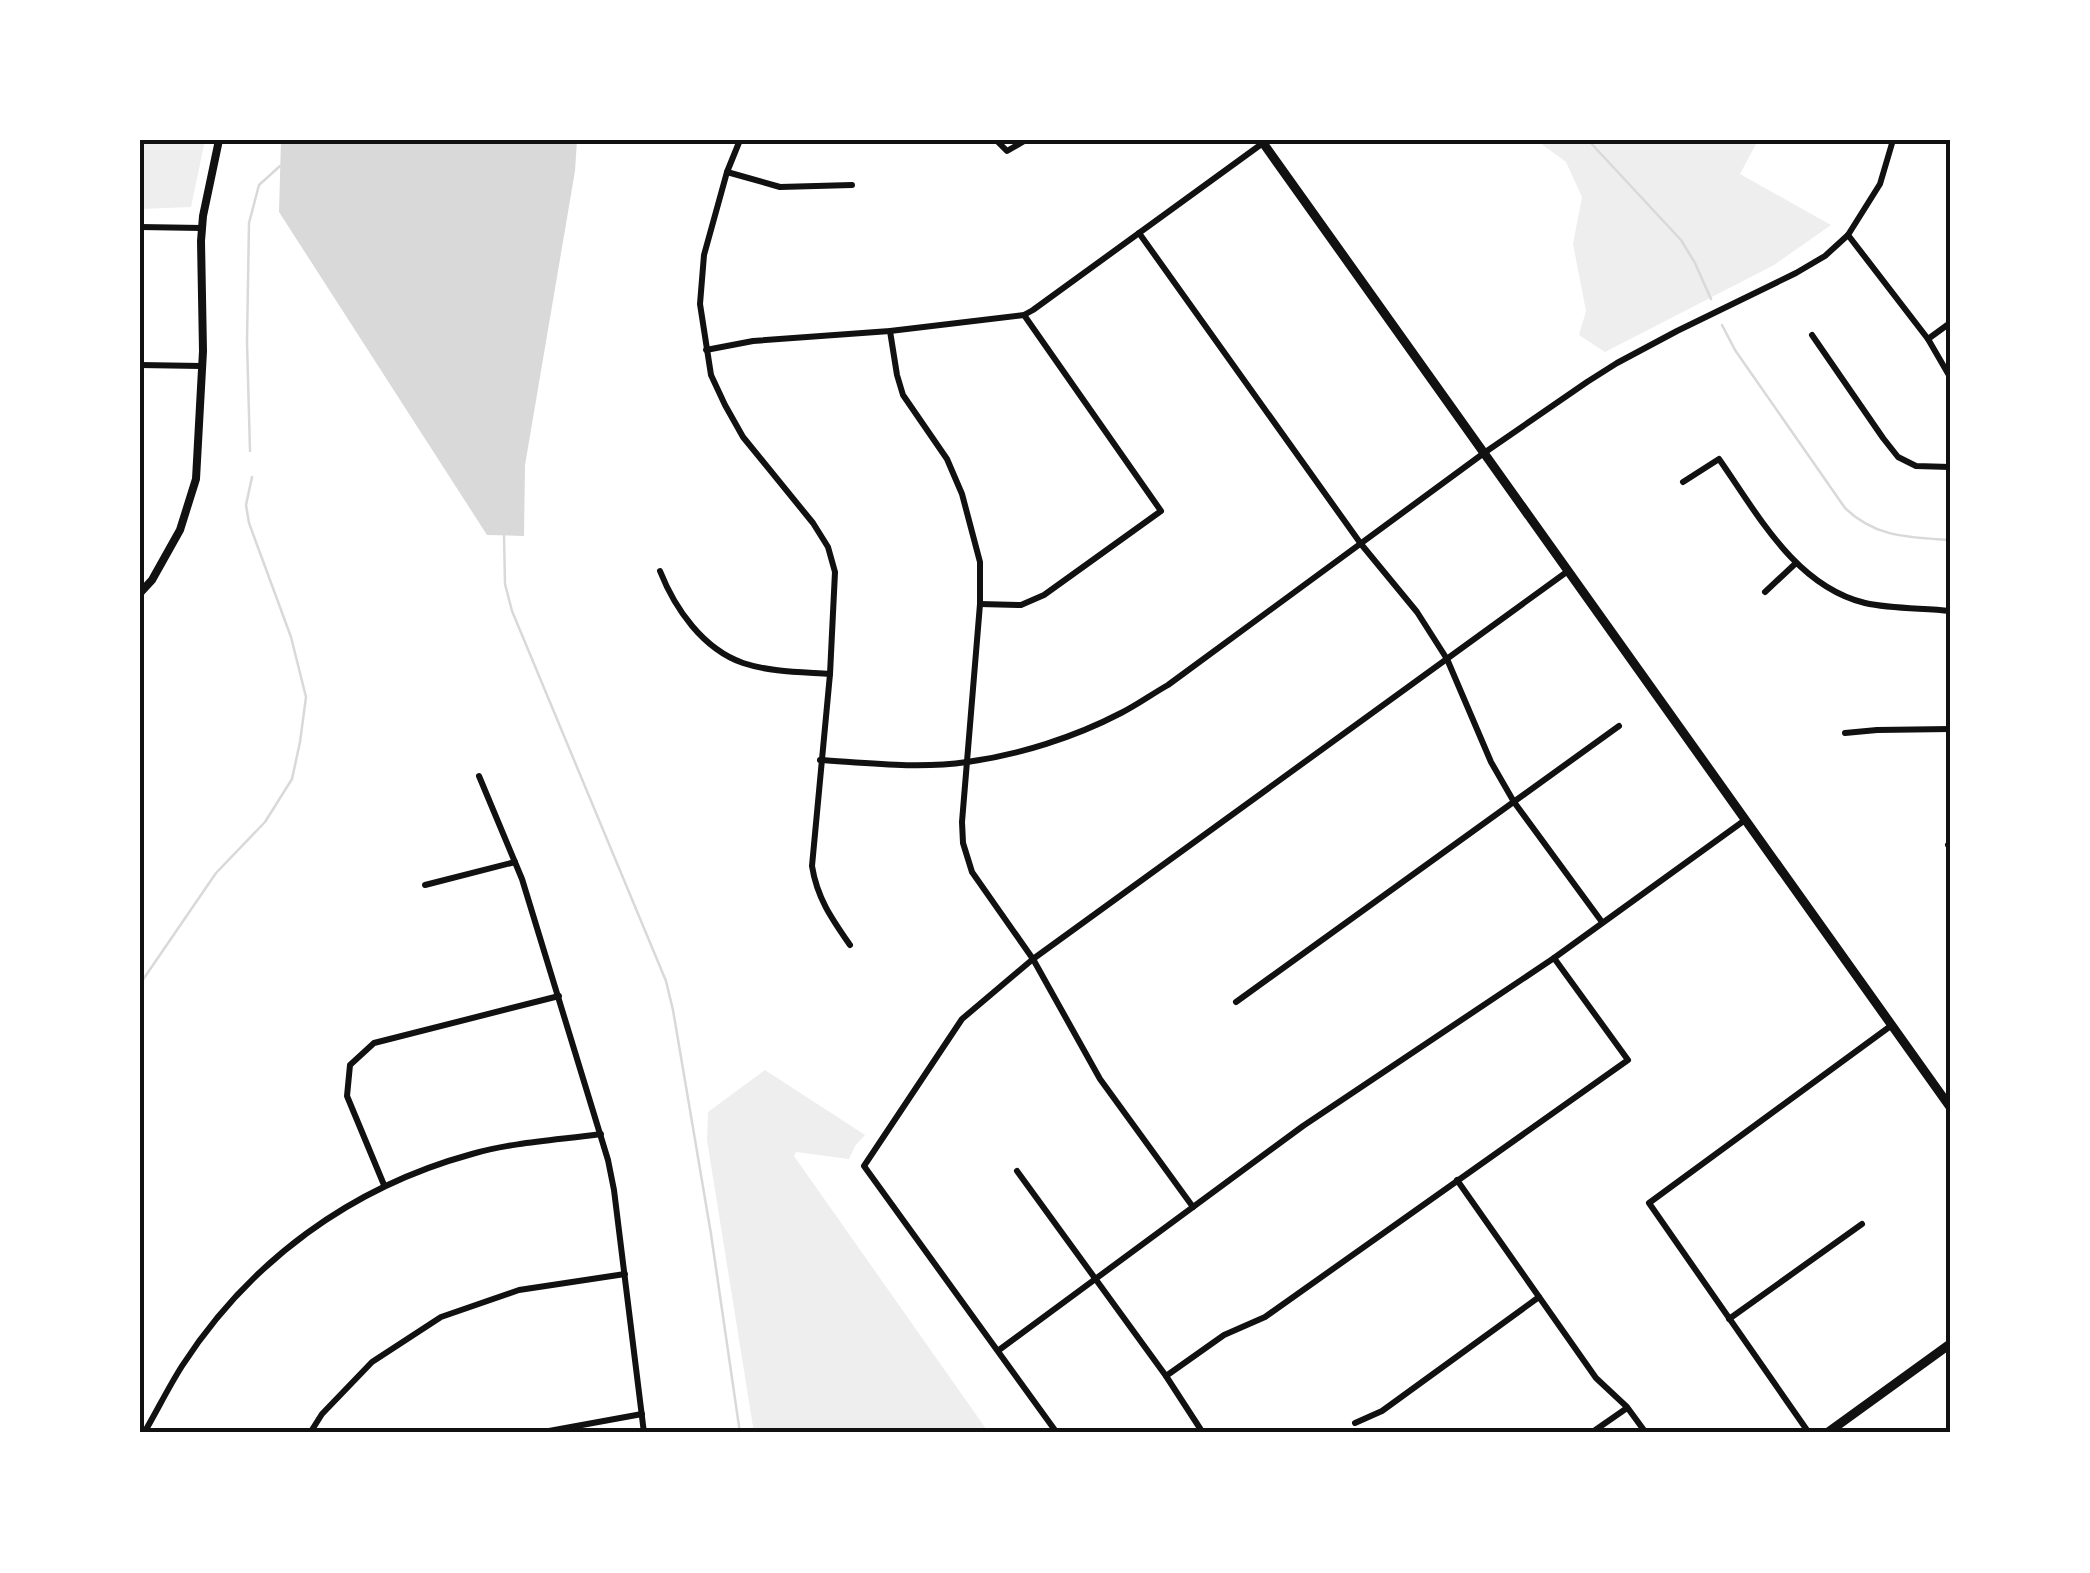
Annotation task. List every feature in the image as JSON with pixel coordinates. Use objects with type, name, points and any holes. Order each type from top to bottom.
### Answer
[{"type":"main road","points":[[1262,141],[1950,1106]]},
{"type":"main road","points":[[1828,1433],[1950,1344]]},
{"type":"street","points":[[140,594],[171,548],[190,504],[198,460],[203,351],[202,228],[219,140]]},
{"type":"street","points":[[740,140],[704,255],[700,304],[706,350],[711,375],[743,438],[813,523],[828,547],[835,572],[812,866],[815,888],[826,912],[850,945]]},
{"type":"street","points":[[996,140],[1007,151],[1026,140]]},
{"type":"street","points":[[820,760],[914,765],[966,762],[1044,744],[1120,714],[1168,685],[1484,453],[1617,362],[1825,256],[1848,235],[1880,184],[1893,140]]},
{"type":"street","points":[[706,350],[753,340],[890,331],[1024,314],[1262,141]]},
{"type":"street","points":[[727,172],[780,187],[852,185]]},
{"type":"street","points":[[140,228],[202,228]]},
{"type":"street","points":[[1139,233],[1362,544],[1417,612],[1447,659],[1491,762],[1514,802],[1602,922]]},
{"type":"street","points":[[1848,235],[1928,339],[1950,377]]},
{"type":"street","points":[[980,604],[1021,605],[1044,595],[1161,512],[1024,314]]},
{"type":"street","points":[[1928,339],[1950,323]]},
{"type":"street","points":[[890,331],[903,395],[946,459],[962,494],[980,562],[962,822],[972,872],[1033,959],[1100,1079],[1193,1208]]},
{"type":"street","points":[[1812,336],[1898,458],[1916,466],[1950,468]]},
{"type":"street","points":[[140,365],[201,366]]},
{"type":"street","points":[[1684,482],[1718,459],[1796,562],[1820,583],[1867,604],[1950,611]]},
{"type":"street","points":[[1765,592],[1796,562]]},
{"type":"street","points":[[660,571],[670,596],[694,628],[720,652],[764,668],[830,674]]},
{"type":"street","points":[[1057,1433],[864,1166],[962,1019],[1033,959],[1568,571]]},
{"type":"street","points":[[1236,1002],[1619,726]]},
{"type":"street","points":[[1845,733],[1950,729]]},
{"type":"street","points":[[479,776],[516,862],[601,1134],[614,1190],[644,1433]]},
{"type":"street","points":[[999,1350],[1303,1126],[1554,958],[1745,820]]},
{"type":"street","points":[[424,885],[516,862]]},
{"type":"street","points":[[1166,1376],[1224,1334],[1266,1317],[1628,1060],[1554,958]]},
{"type":"street","points":[[384,1186],[347,1096],[350,1065],[374,1043],[559,996]]},
{"type":"street","points":[[1809,1433],[1649,1203],[1892,1025]]},
{"type":"street","points":[[144,1433],[182,1366],[242,1288],[301,1236],[342,1208],[384,1186],[472,1153],[601,1134]]},
{"type":"street","points":[[1018,1171],[1203,1433]]},
{"type":"street","points":[[1456,1180],[1596,1378],[1646,1433]]},
{"type":"street","points":[[1729,1319],[1862,1224]]},
{"type":"street","points":[[310,1433],[322,1414],[372,1362],[441,1317],[519,1290],[625,1274]]},
{"type":"street","points":[[1355,1423],[1382,1411],[1538,1298]]},
{"type":"street","points":[[1591,1433],[1627,1408]]},
{"type":"street","points":[[538,1433],[642,1414]]},
{"type":"shaded area","points":[[140,140],[205,140],[191,207],[140,209]]},
{"type":"shaded area","points":[[281,140],[577,140],[525,465],[524,536],[487,535],[279,212]]},
{"type":"shaded area","points":[[1536,140],[1752,140],[1756,144],[1740,174],[1831,225],[1774,265],[1605,352],[1579,335],[1586,311],[1573,244],[1582,197],[1566,162]]},
{"type":"shaded area","points":[[765,1070],[865,1135],[849,1159],[796,1152],[794,1156],[989,1433],[754,1433],[707,1140],[708,1112]]},
{"type":"waterway","points":[[1588,140],[1681,240],[1711,299]]},
{"type":"waterway","points":[[250,451],[249,223],[259,185],[280,166]]},
{"type":"waterway","points":[[1722,325],[1735,350],[1845,508],[1881,531],[1950,540]]},
{"type":"waterway","points":[[140,984],[216,873],[265,822],[292,779],[306,697],[291,637],[249,523],[246,505],[252,477]]},
{"type":"waterway","points":[[504,535],[505,584],[512,611],[666,981],[711,1234],[740,1433]]}]
